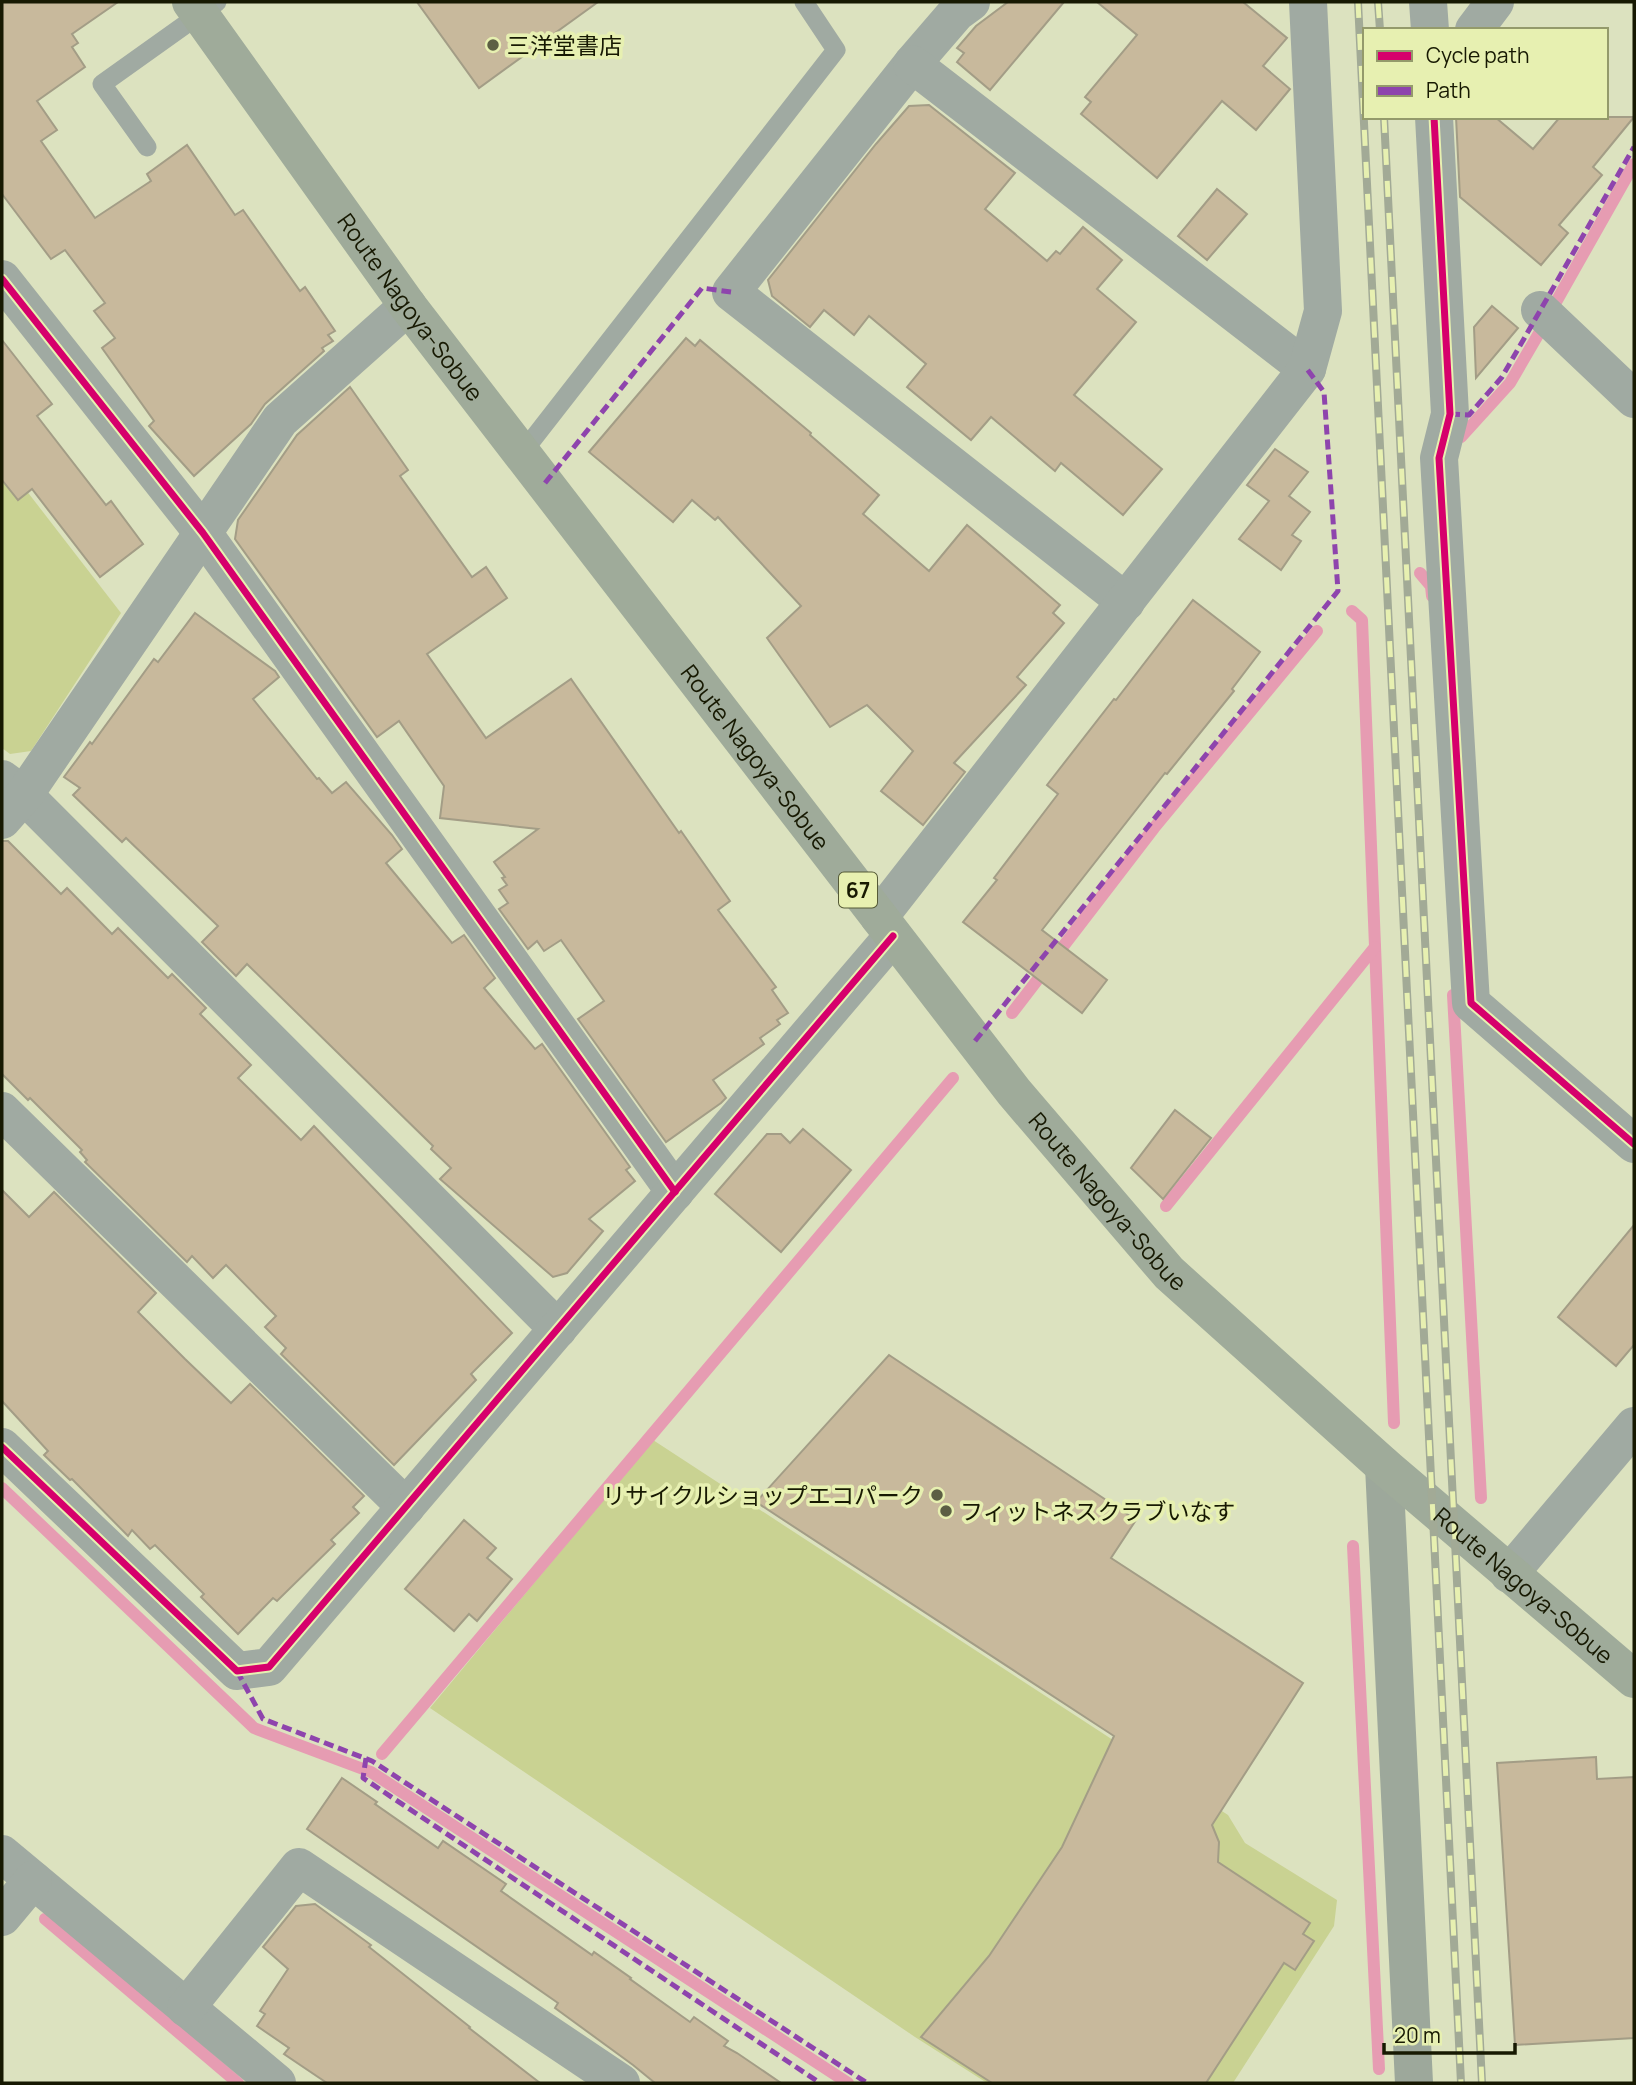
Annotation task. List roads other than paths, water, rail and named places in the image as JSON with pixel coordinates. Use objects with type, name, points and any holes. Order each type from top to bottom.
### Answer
[{"type":"main road","name":"Route Nagoya-Sobue","points":[[203,6],[408,306],[1014,1092],[1170,1273],[1384,1466],[1634,1679]]},
{"type":"street","points":[[971,2],[956,13],[912,64],[731,292],[1126,602]]},
{"type":"street","points":[[2,1447],[237,1671],[269,1667],[675,1192],[886,926],[1126,602],[1307,369],[1323,311],[1308,2]]},
{"type":"street","points":[[1428,2],[1430,28]]},
{"type":"street","points":[[1476,28],[1495,2]]},
{"type":"street","points":[[912,64],[1307,369]]},
{"type":"street","points":[[1434,119],[1450,414],[1439,458],[1471,1003],[1634,1144]]},
{"type":"street","points":[[2,279],[203,533],[675,1192]]},
{"type":"street","points":[[408,306],[281,420],[203,533],[9,798],[558,1329]]},
{"type":"street","points":[[1540,310],[1634,399]]},
{"type":"street","points":[[2,1111],[406,1507]]},
{"type":"street","points":[[1510,1574],[1634,1426]]},
{"type":"street","points":[[1384,1466],[1414,2083]]},
{"type":"street","points":[[2,1854],[277,2083]]},
{"type":"street","points":[[186,2008],[299,1867],[621,2083]]},
{"type":"street","points":[[2,1917],[33,1880]]},
{"type":"lane","points":[[522,453],[836,50],[804,2]]},
{"type":"lane","points":[[147,147],[102,84],[203,6]]},
{"type":"waterway","points":[[1556,302],[1634,164]]},
{"type":"waterway","points":[[1461,437],[1510,383],[1542,328]]},
{"type":"waterway","points":[[1420,573],[1431,586],[1432,596]]},
{"type":"waterway","points":[[1352,611],[1362,620],[1394,1423]]},
{"type":"waterway","points":[[1012,1013],[1154,828],[1317,631]]},
{"type":"waterway","points":[[1166,1206],[1375,947]]},
{"type":"waterway","points":[[1453,995],[1481,1498]]},
{"type":"waterway","points":[[382,1754],[953,1078]]},
{"type":"waterway","points":[[2,1488],[254,1728],[371,1772],[848,2083]]},
{"type":"waterway","points":[[1353,1546],[1379,2069]]},
{"type":"waterway","points":[[45,1919],[238,2083]]},
{"type":"railway","points":[[1358,2],[1363,103]]},
{"type":"railway","points":[[1378,2],[1380,28]]},
{"type":"railway","points":[[1364,119],[1461,2083]]},
{"type":"railway","points":[[1384,119],[1482,2083]]},
{"type":"place","name":"三洋堂書店","points":[[493,45]]},
{"type":"place","name":"リサイクルショップエコパーク","points":[[937,1495]]},
{"type":"place","name":"フィットネスクラブいなす","points":[[946,1511]]}]
